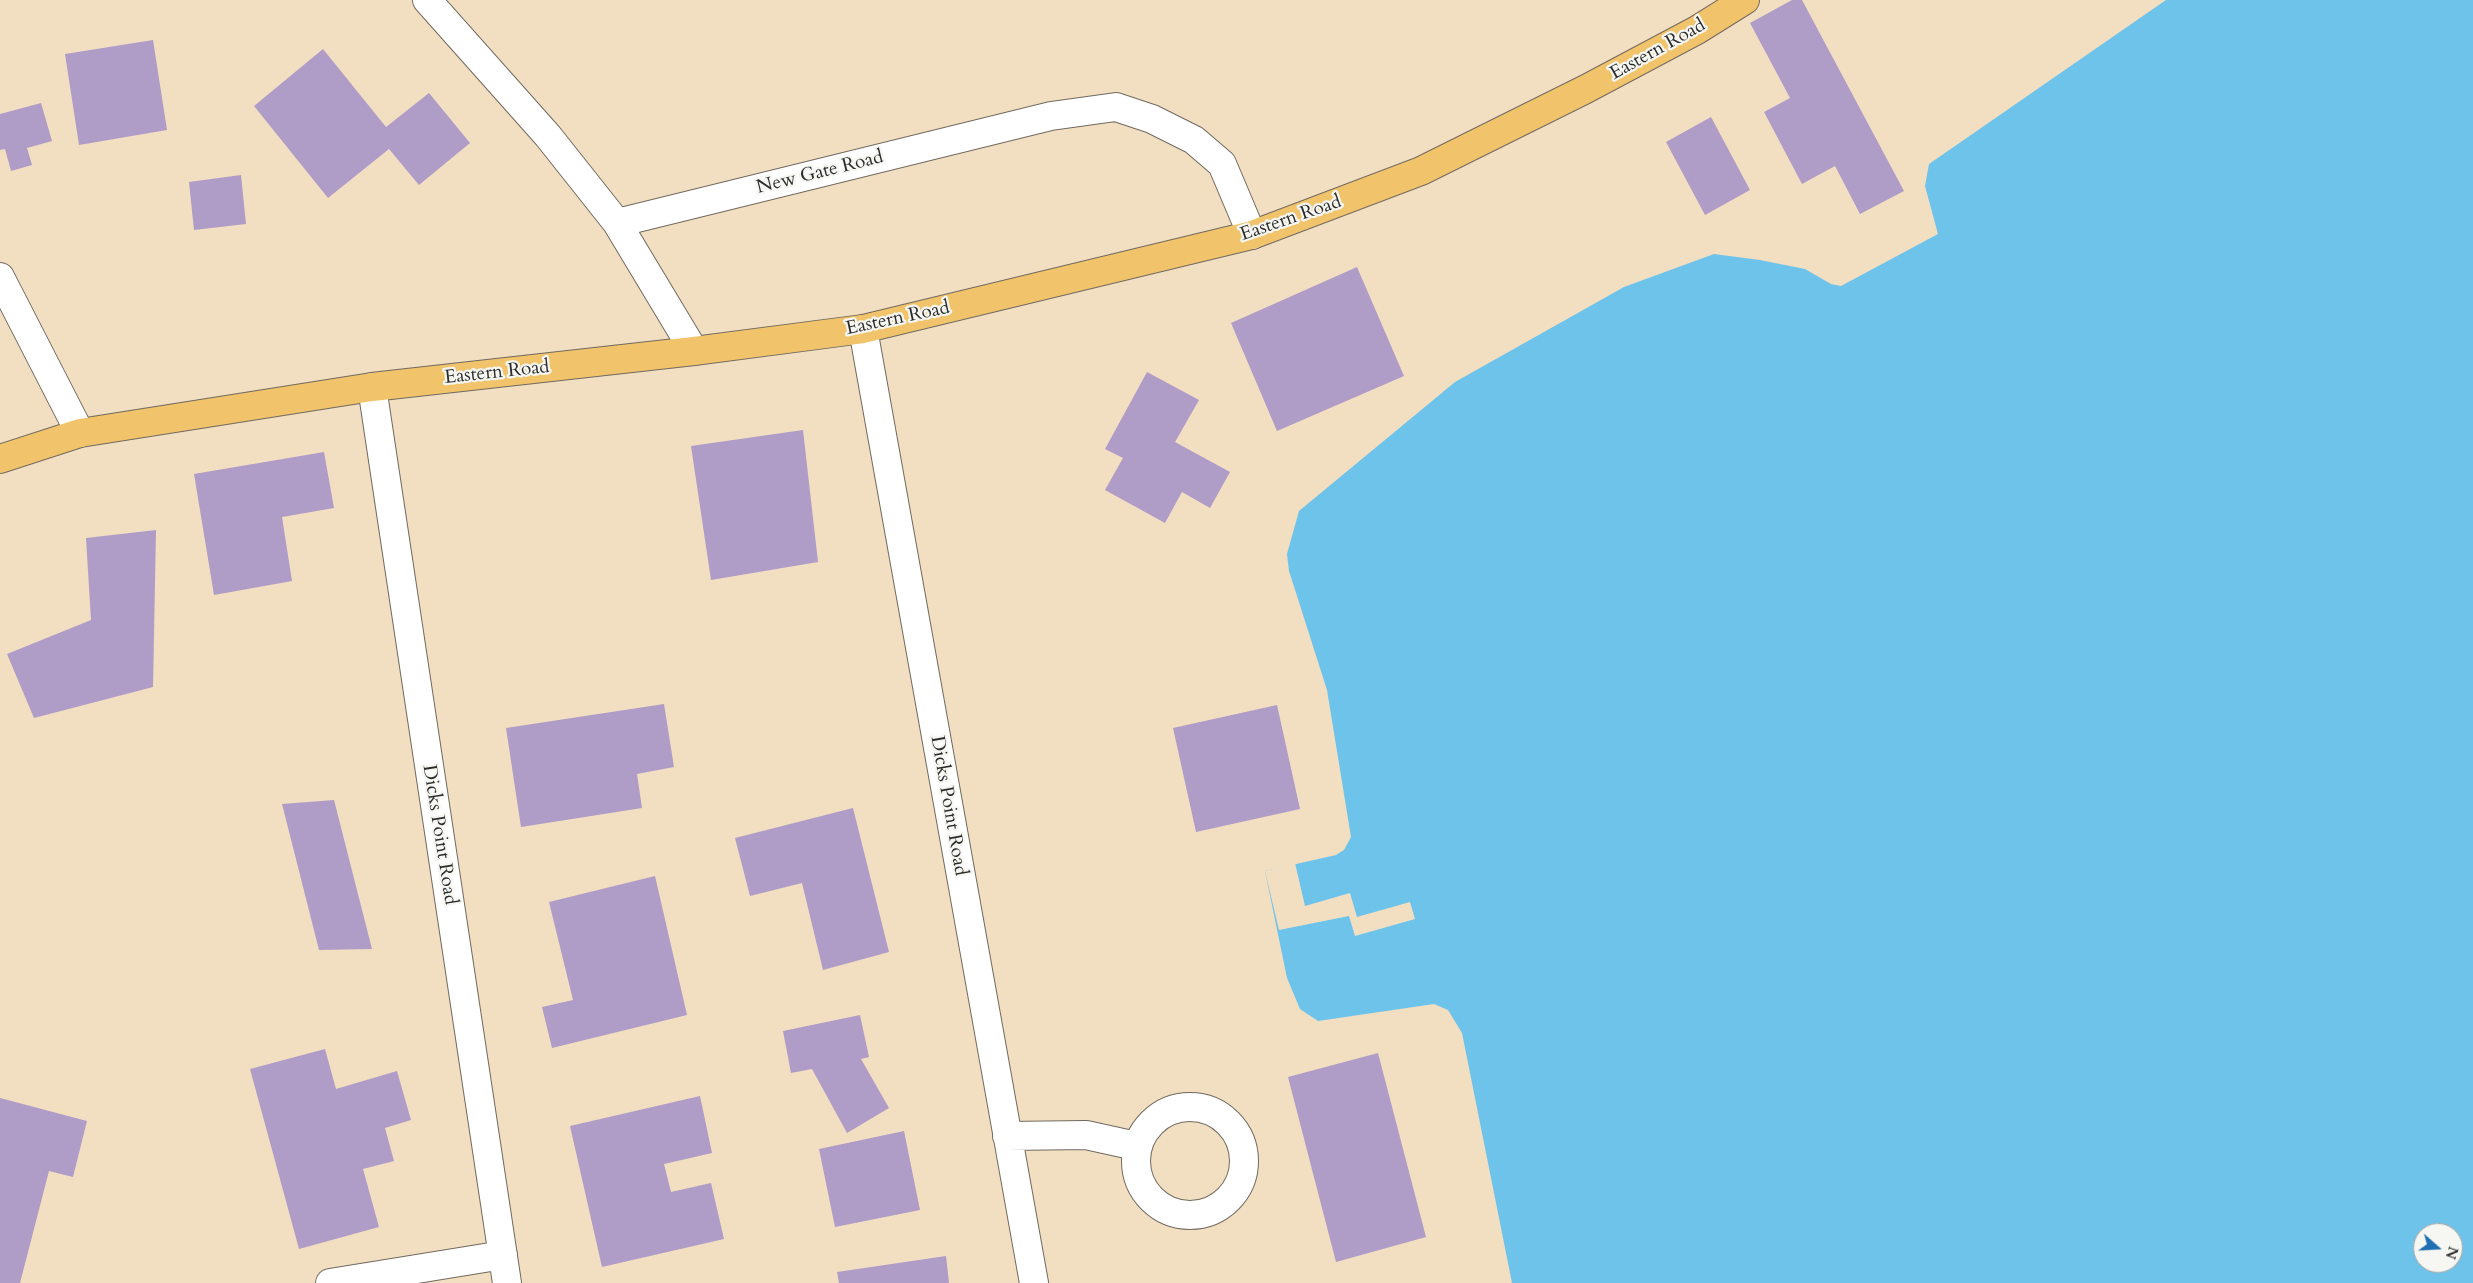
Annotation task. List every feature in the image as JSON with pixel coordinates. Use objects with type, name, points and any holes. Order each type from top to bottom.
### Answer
[{"type":"highway","name":"Eastern Road","points":[[0,459],[80,433],[372,387],[694,351],[863,329],[1252,235],[1422,172],[1697,30],[1745,0]]},
{"type":"street","points":[[427,0],[548,136],[618,223],[694,351]]},
{"type":"street","name":"New Gate Road","points":[[618,223],[1051,116],[1116,107],[1152,119],[1194,140],[1222,164],[1252,235]]},
{"type":"street","points":[[0,277],[80,433]]},
{"type":"street","name":"Dicks Point Road","points":[[863,329],[1034,1283]]},
{"type":"street","name":"Dicks Point Road","points":[[372,387],[507,1283]]},
{"type":"street","points":[[1007,1136],[1086,1135],[1136,1146]]},
{"type":"street","points":[[330,1283],[503,1255]]},
{"type":"water","points":[[2166,0],[2473,0],[2473,1283],[1512,1283],[1462,1033],[1448,1010],[1434,1004],[1318,1021],[1300,1009],[1287,978],[1265,871],[1336,855],[1344,850],[1351,837],[1327,690],[1289,571],[1287,554],[1299,511],[1455,382],[1624,287],[1714,254],[1760,260],[1805,269],[1831,284],[1841,286],[1938,234],[1925,186],[1929,164]]},
{"type":"pier","points":[[1295,863],[1305,906],[1350,893],[1357,917],[1410,902],[1415,919],[1355,936],[1349,916],[1279,930],[1265,871]]},
{"type":"building","points":[[1792,0],[1802,0],[1904,191],[1860,214],[1835,166],[1802,184],[1764,112],[1790,98],[1750,23]]},
{"type":"building","points":[[153,40],[167,130],[79,145],[65,54]]},
{"type":"building","points":[[323,49],[386,127],[429,93],[470,143],[419,185],[389,149],[328,198],[254,106]]},
{"type":"building","points":[[41,103],[52,141],[27,148],[32,165],[11,171],[5,149],[0,150],[0,114]]},
{"type":"building","points":[[1711,117],[1750,190],[1705,215],[1666,142]]},
{"type":"building","points":[[241,175],[246,224],[194,230],[189,182]]},
{"type":"building","points":[[1357,267],[1404,376],[1277,431],[1231,323]]},
{"type":"building","points":[[1147,372],[1199,400],[1175,442],[1230,472],[1210,508],[1182,492],[1165,523],[1105,490],[1123,458],[1105,449]]},
{"type":"building","points":[[803,430],[818,562],[711,580],[691,446]]},
{"type":"building","points":[[324,452],[334,508],[282,517],[292,581],[214,595],[194,474]]},
{"type":"building","points":[[156,530],[153,687],[34,718],[7,654],[91,620],[86,538]]},
{"type":"building","points":[[664,704],[674,767],[637,774],[642,808],[521,827],[506,728]]},
{"type":"building","points":[[1277,705],[1300,809],[1196,832],[1173,728]]},
{"type":"building","points":[[334,800],[372,949],[319,950],[282,804]]},
{"type":"building","points":[[853,808],[889,952],[823,970],[802,883],[750,896],[735,838]]},
{"type":"building","points":[[655,876],[687,1015],[552,1048],[542,1007],[573,1000],[549,902]]},
{"type":"building","points":[[860,1015],[869,1057],[861,1059],[889,1108],[847,1133],[812,1069],[791,1073],[783,1031]]},
{"type":"building","points":[[325,1049],[336,1089],[397,1071],[411,1120],[385,1128],[394,1161],[363,1169],[379,1227],[299,1249],[250,1069]]},
{"type":"building","points":[[1378,1053],[1426,1237],[1336,1262],[1288,1077]]},
{"type":"building","points":[[700,1096],[712,1153],[664,1164],[671,1192],[711,1183],[724,1239],[602,1267],[570,1126]]},
{"type":"building","points":[[0,1098],[87,1121],[73,1177],[49,1171],[20,1283],[0,1283]]},
{"type":"building","points":[[904,1131],[920,1210],[835,1227],[819,1149]]},
{"type":"building","points":[[946,1256],[949,1283],[839,1283],[837,1272]]}]
